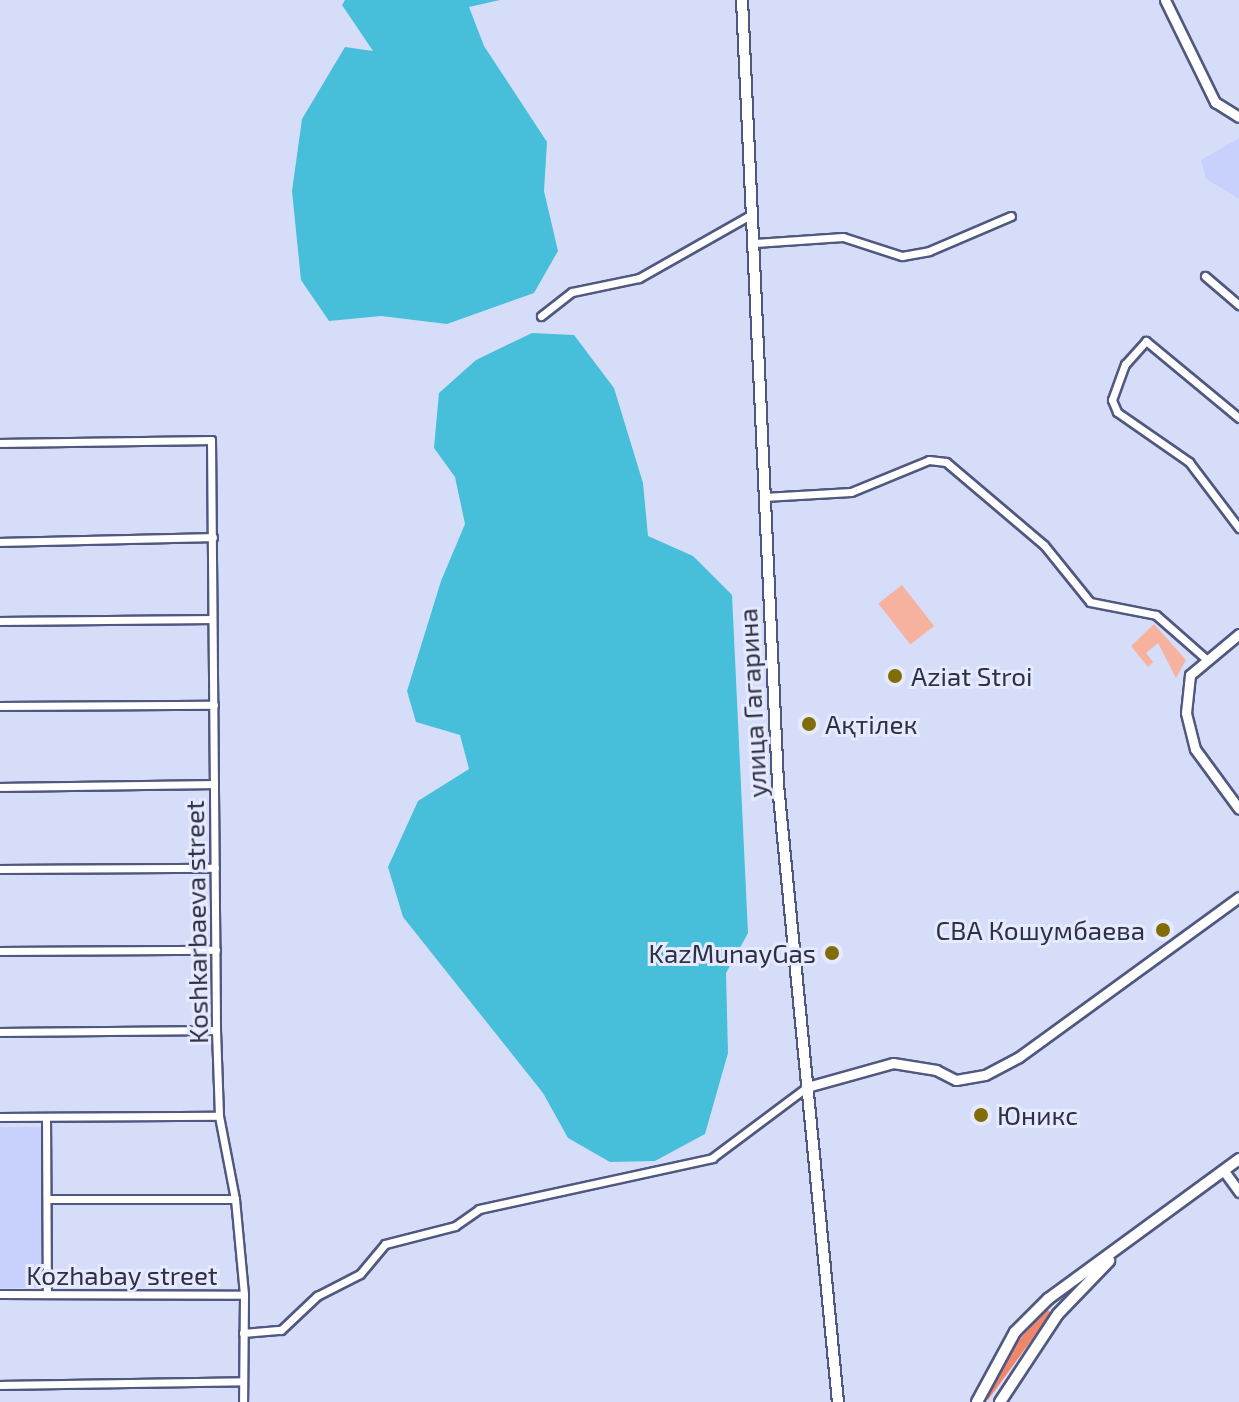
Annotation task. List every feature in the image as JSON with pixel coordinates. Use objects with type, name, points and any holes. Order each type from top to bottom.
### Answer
[{"type":"main road","name":"улица Гагарина","points":[[742,0],[778,785],[838,1402]]},
{"type":"main road","points":[[977,1402],[1015,1332],[1048,1299],[1239,1159]]},
{"type":"main road","points":[[1000,1402],[1058,1314],[1131,1240]]},
{"type":"street","points":[[1165,0],[1209,94],[1236,116]]},
{"type":"street","points":[[541,316],[572,292],[639,278],[754,214]]},
{"type":"street","points":[[755,243],[843,237],[902,256],[929,251],[1011,216]]},
{"type":"street","points":[[1205,276],[1239,305]]},
{"type":"street","points":[[1239,418],[1146,341],[1118,377],[1112,406],[1189,462],[1239,528]]},
{"type":"street","name":"Koshkarbaeva street","points":[[0,443],[211,440],[216,1030],[219,1116],[235,1199],[244,1295],[243,1402]]},
{"type":"street","points":[[764,497],[851,492],[929,460],[946,462],[1044,545],[1090,602],[1156,615],[1205,658]]},
{"type":"street","points":[[0,542],[213,537]]},
{"type":"street","points":[[0,621],[212,619]]},
{"type":"street","points":[[1239,634],[1205,658],[1190,675],[1186,697],[1195,749],[1239,809]]},
{"type":"street","points":[[0,706],[214,705]]},
{"type":"street","points":[[0,787],[214,784]]},
{"type":"street","points":[[0,869],[215,868]]},
{"type":"street","points":[[243,1333],[281,1330],[317,1296],[360,1274],[385,1244],[455,1226],[479,1209],[712,1158],[807,1087],[893,1063],[936,1070],[956,1080],[985,1075],[1019,1057],[1239,897]]},
{"type":"street","points":[[0,951],[216,950]]},
{"type":"street","points":[[0,1032],[216,1030]]},
{"type":"street","points":[[0,1117],[219,1116]]},
{"type":"street","points":[[46,1117],[47,1294]]},
{"type":"street","points":[[1224,1171],[1239,1192]]},
{"type":"street","points":[[47,1199],[235,1199]]},
{"type":"street","name":"Kozhabay street","points":[[0,1294],[244,1295]]},
{"type":"street","points":[[0,1385],[243,1381]]},
{"type":"shaded area","points":[[345,0],[500,0],[469,7],[484,46],[547,142],[544,191],[558,251],[534,293],[447,324],[381,316],[329,321],[301,280],[292,191],[302,119],[345,47],[373,51],[342,5]]},
{"type":"shaded area","points":[[1239,138],[1238,198],[1206,179],[1201,160]]},
{"type":"shaded area","points":[[532,333],[574,335],[614,388],[643,483],[648,536],[693,556],[732,595],[748,933],[726,973],[728,1053],[705,1134],[655,1161],[610,1162],[568,1138],[543,1093],[403,917],[388,867],[418,801],[469,769],[460,735],[416,722],[407,691],[441,581],[465,524],[455,477],[434,448],[439,393],[476,360]]},
{"type":"shaded area","points":[[902,585],[934,626],[910,644],[878,603]]},
{"type":"shaded area","points":[[1154,624],[1186,660],[1176,678],[1158,643],[1146,653],[1153,662],[1148,667],[1131,646]]},
{"type":"shaded area","points":[[0,1127],[41,1127],[41,1288],[0,1288]]},
{"type":"shaded area","points":[[1047,1309],[1051,1313],[988,1400],[985,1394],[1009,1351]]},
{"type":"place","name":"Aziat Stroi","points":[[895,676]]},
{"type":"place","name":"Ақтілек","points":[[809,724]]},
{"type":"place","name":"СВА Кошумбаева","points":[[1163,930]]},
{"type":"place","name":"KazMunayGas","points":[[832,953]]},
{"type":"place","name":"Юникс","points":[[981,1115]]}]
